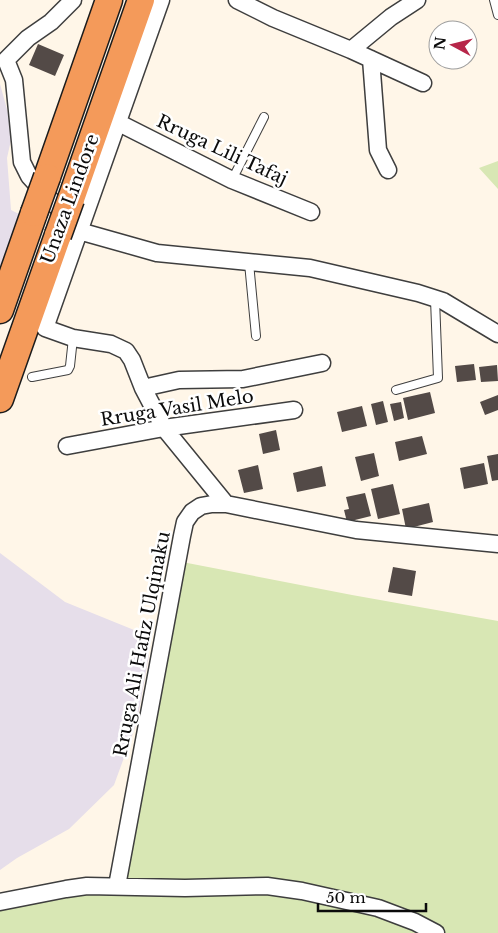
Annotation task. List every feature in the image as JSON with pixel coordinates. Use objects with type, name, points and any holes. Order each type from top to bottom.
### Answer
[{"type":"highway","name":"Unaza Lindore","points":[[0,310],[110,0]]},
{"type":"highway","name":"Unaza Lindore","points":[[0,399],[68,233],[71,199],[141,0]]},
{"type":"street","points":[[73,0],[51,22],[3,59],[14,80],[22,162],[29,176],[68,233],[157,253],[310,268],[418,292],[443,301],[498,334]]},
{"type":"street","points":[[161,0],[117,122],[68,233],[45,328],[73,338],[111,344],[126,351],[164,428],[226,504]]},
{"type":"street","points":[[237,0],[423,83]]},
{"type":"street","points":[[352,50],[391,17],[417,0]]},
{"type":"street","points":[[371,59],[378,150],[388,170]]},
{"type":"street","name":"Rruga Lili Tafaj","points":[[117,122],[232,180],[312,212]]},
{"type":"street","points":[[143,388],[179,380],[242,378],[322,362]]},
{"type":"street","name":"Rruga Vasil Melo","points":[[67,446],[164,428],[294,410]]},
{"type":"street","name":"Rruga Ali Hafiz Ulqinaku","points":[[117,886],[185,522],[192,512],[201,506],[226,504],[356,530],[498,544]]},
{"type":"street","points":[[0,902],[87,886],[276,887],[378,908],[415,922],[436,933]]},
{"type":"lane","points":[[494,0],[498,16]]},
{"type":"lane","points":[[232,180],[264,117]]},
{"type":"lane","points":[[250,263],[256,336]]},
{"type":"lane","points":[[396,390],[438,378],[434,298]]},
{"type":"lane","points":[[32,377],[68,370],[73,338]]},
{"type":"shaded area","points":[[0,84],[13,131],[7,158],[11,210],[21,215],[0,275]]},
{"type":"shaded area","points":[[0,553],[65,602],[139,632],[149,655],[137,722],[114,785],[69,829],[17,858],[0,870]]},
{"type":"green space","points":[[498,161],[498,189],[479,168]]},
{"type":"green space","points":[[177,561],[498,621],[498,933],[0,933],[0,902],[117,886]]},
{"type":"building","points":[[38,44],[64,55],[55,76],[29,65]]},
{"type":"building","points":[[474,364],[476,380],[457,382],[455,366]]},
{"type":"building","points":[[497,365],[498,381],[481,382],[479,367]]},
{"type":"building","points":[[430,392],[435,413],[408,420],[403,398]]},
{"type":"building","points":[[498,395],[498,410],[485,415],[480,402]]},
{"type":"building","points":[[383,401],[388,422],[376,425],[371,404]]},
{"type":"building","points":[[401,402],[404,418],[394,421],[390,404]]},
{"type":"building","points":[[362,406],[367,426],[342,432],[337,412]]},
{"type":"building","points":[[276,430],[280,450],[263,454],[259,434]]},
{"type":"building","points":[[422,436],[427,454],[399,461],[395,442]]},
{"type":"building","points":[[374,453],[379,476],[361,481],[355,457]]},
{"type":"building","points":[[498,454],[498,480],[492,481],[487,456]]},
{"type":"building","points":[[484,463],[488,484],[464,489],[460,468]]},
{"type":"building","points":[[258,465],[263,489],[244,493],[238,470]]},
{"type":"building","points":[[322,466],[326,486],[297,492],[293,473]]},
{"type":"building","points":[[393,484],[400,514],[378,519],[371,489]]},
{"type":"building","points":[[365,493],[371,516],[347,522],[344,510],[349,509],[346,497]]},
{"type":"building","points":[[429,503],[433,522],[406,529],[402,509]]},
{"type":"building","points":[[393,567],[416,571],[412,596],[388,592]]}]
